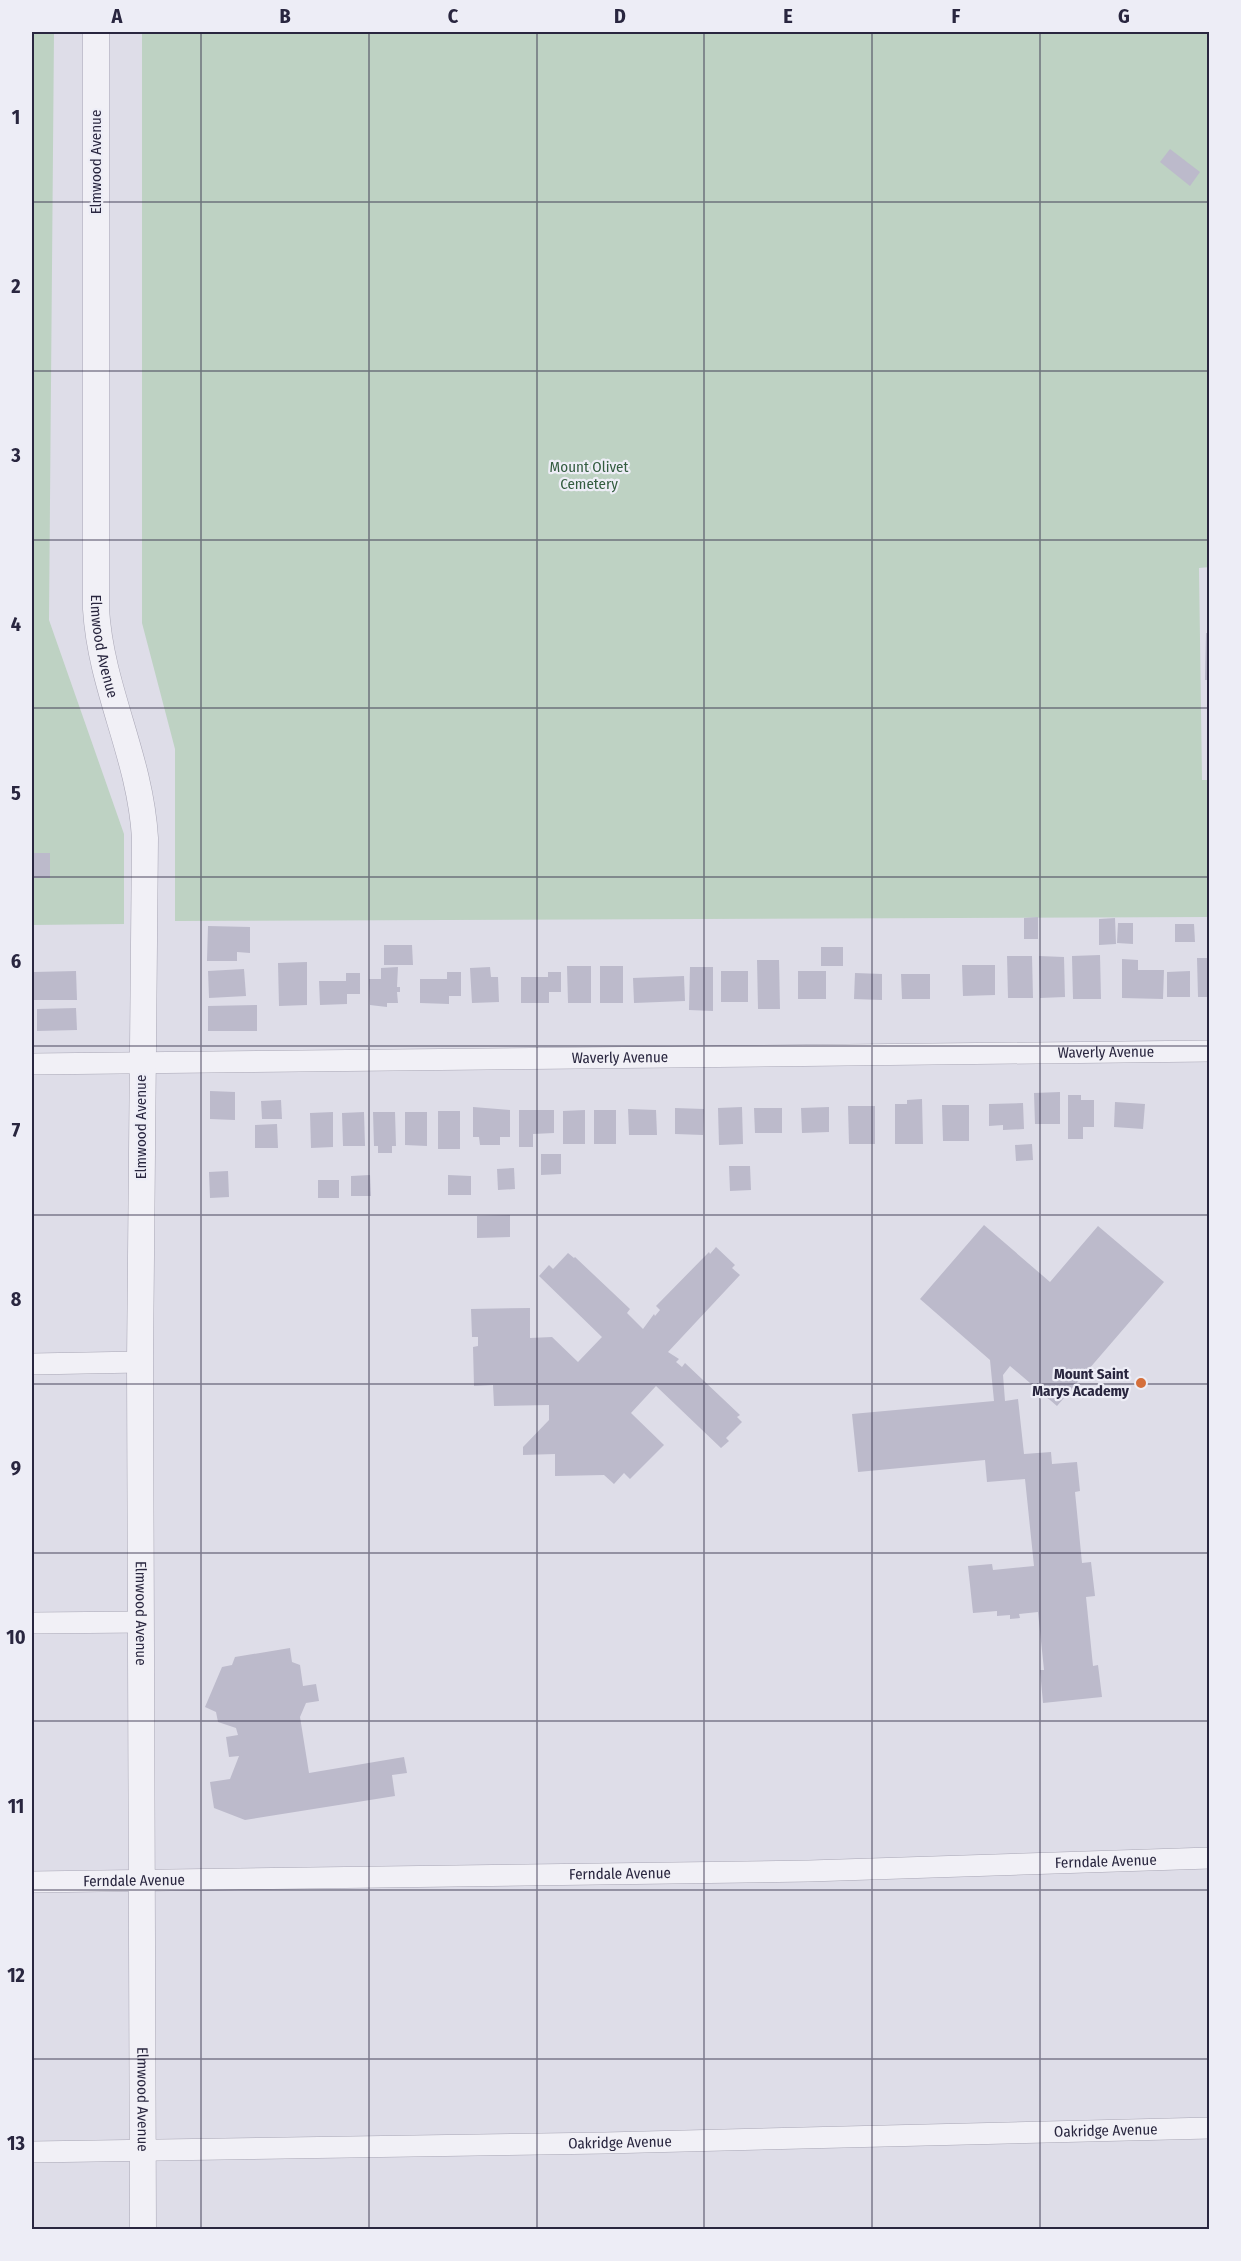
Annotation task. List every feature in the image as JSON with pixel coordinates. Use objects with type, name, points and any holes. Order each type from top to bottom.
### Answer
[{"type":"street","name":"Elmwood Avenue","points":[[96,32],[96,609],[102,661],[135,766],[143,816],[140,1362],[143,2229]]},
{"type":"street","name":"Waverly Avenue","points":[[32,1064],[1209,1052]]},
{"type":"street","points":[[32,1364],[140,1362]]},
{"type":"street","points":[[32,1623],[142,1622]]},
{"type":"street","name":"Ferndale Avenue","points":[[32,1882],[809,1871],[1209,1858]]},
{"type":"street","name":"Oakridge Avenue","points":[[32,2152],[1209,2128]]},
{"type":"green space","points":[[32,32],[54,32],[49,620],[124,834],[124,924],[32,925]]},
{"type":"green space","name":"Mount Olivet Cemetery","points":[[142,32],[1209,32],[1210,567],[1199,568],[1202,780],[1210,780],[1209,917],[175,921],[175,749],[142,623]]},
{"type":"building","points":[[1170,149],[1200,172],[1190,186],[1160,162]]},
{"type":"building","points":[[1206,633],[1210,633],[1210,680],[1205,680]]},
{"type":"building","points":[[32,853],[50,853],[50,878],[32,878]]},
{"type":"building","points":[[1038,917],[1038,939],[1024,939],[1024,918]]},
{"type":"building","points":[[1115,918],[1116,944],[1099,945],[1099,919]]},
{"type":"building","points":[[1118,923],[1133,923],[1133,944],[1117,943]]},
{"type":"building","points":[[1175,924],[1194,924],[1195,942],[1175,942]]},
{"type":"building","points":[[208,926],[250,927],[250,953],[237,952],[237,961],[207,961]]},
{"type":"building","points":[[384,945],[412,945],[413,965],[384,965]]},
{"type":"building","points":[[821,947],[843,947],[843,966],[821,966]]},
{"type":"building","points":[[1100,955],[1101,999],[1073,999],[1072,956]]},
{"type":"building","points":[[1007,956],[1032,956],[1033,998],[1008,998]]},
{"type":"building","points":[[1039,956],[1064,957],[1065,997],[1040,998]]},
{"type":"building","points":[[1197,958],[1210,958],[1210,997],[1198,997]]},
{"type":"building","points":[[1122,959],[1138,960],[1138,970],[1164,970],[1163,999],[1122,998]]},
{"type":"building","points":[[757,960],[779,960],[780,1009],[758,1009]]},
{"type":"building","points":[[307,962],[307,1005],[279,1006],[278,963]]},
{"type":"building","points":[[962,965],[995,965],[995,995],[963,996]]},
{"type":"building","points":[[567,966],[591,966],[591,1003],[568,1003]]},
{"type":"building","points":[[600,966],[623,966],[623,1003],[600,1003]]},
{"type":"building","points":[[398,967],[397,987],[400,987],[400,992],[397,992],[398,1003],[387,1003],[387,1007],[370,1005],[369,979],[381,979],[381,968]]},
{"type":"building","points":[[490,967],[491,977],[498,977],[499,1002],[472,1003],[470,968]]},
{"type":"building","points":[[690,967],[713,967],[713,1011],[689,1010]]},
{"type":"building","points":[[244,969],[246,996],[209,998],[208,971]]},
{"type":"building","points":[[76,971],[77,1000],[34,1000],[34,972]]},
{"type":"building","points":[[721,971],[748,971],[748,1002],[721,1002]]},
{"type":"building","points":[[798,971],[826,971],[826,999],[798,999]]},
{"type":"building","points":[[1190,971],[1190,997],[1167,997],[1167,972]]},
{"type":"building","points":[[447,972],[461,972],[461,996],[449,996],[449,1004],[420,1003],[420,979],[447,979]]},
{"type":"building","points":[[548,972],[561,972],[561,992],[549,992],[549,1003],[521,1003],[521,977],[548,977]]},
{"type":"building","points":[[346,973],[360,973],[360,994],[347,994],[347,1004],[320,1005],[319,981],[346,981]]},
{"type":"building","points":[[855,973],[882,974],[882,1000],[854,999]]},
{"type":"building","points":[[901,974],[930,974],[930,999],[902,999]]},
{"type":"building","points":[[684,976],[685,1001],[634,1003],[633,978]]},
{"type":"building","points":[[257,1005],[257,1031],[208,1031],[208,1006]]},
{"type":"building","points":[[76,1008],[77,1030],[37,1031],[37,1009]]},
{"type":"building","points":[[210,1091],[235,1092],[235,1120],[210,1119]]},
{"type":"building","points":[[1060,1092],[1060,1124],[1035,1124],[1034,1093]]},
{"type":"building","points":[[1068,1095],[1081,1095],[1081,1100],[1094,1100],[1094,1127],[1083,1127],[1083,1139],[1068,1139]]},
{"type":"building","points":[[922,1099],[923,1144],[895,1144],[895,1104],[907,1104],[907,1100]]},
{"type":"building","points":[[281,1100],[282,1119],[262,1119],[261,1101]]},
{"type":"building","points":[[1115,1102],[1145,1104],[1143,1129],[1114,1127]]},
{"type":"building","points":[[1023,1103],[1024,1129],[1003,1130],[1003,1125],[989,1126],[989,1104]]},
{"type":"building","points":[[942,1105],[969,1105],[969,1141],[943,1141]]},
{"type":"building","points":[[848,1106],[875,1106],[875,1144],[849,1144]]},
{"type":"building","points":[[473,1107],[510,1110],[510,1137],[500,1137],[500,1145],[480,1145],[479,1137],[473,1137]]},
{"type":"building","points":[[742,1107],[743,1144],[719,1145],[718,1108]]},
{"type":"building","points":[[829,1107],[829,1132],[802,1133],[801,1108]]},
{"type":"building","points":[[675,1108],[704,1109],[703,1135],[675,1134]]},
{"type":"building","points":[[754,1108],[782,1108],[782,1133],[755,1133]]},
{"type":"building","points":[[628,1109],[656,1110],[657,1135],[629,1135]]},
{"type":"building","points":[[519,1110],[554,1110],[554,1133],[533,1134],[533,1147],[519,1147]]},
{"type":"building","points":[[585,1110],[585,1144],[563,1144],[563,1111]]},
{"type":"building","points":[[594,1110],[616,1110],[616,1144],[594,1144]]},
{"type":"building","points":[[438,1111],[460,1111],[460,1149],[438,1149]]},
{"type":"building","points":[[333,1112],[333,1147],[311,1148],[310,1113]]},
{"type":"building","points":[[364,1112],[365,1146],[343,1146],[342,1113]]},
{"type":"building","points":[[373,1112],[395,1112],[396,1146],[392,1146],[392,1153],[378,1153],[378,1146],[374,1146]]},
{"type":"building","points":[[405,1112],[427,1112],[427,1146],[405,1145]]},
{"type":"building","points":[[277,1124],[278,1148],[255,1148],[255,1125]]},
{"type":"building","points":[[1032,1144],[1033,1160],[1016,1161],[1015,1145]]},
{"type":"building","points":[[541,1154],[561,1154],[561,1174],[541,1175]]},
{"type":"building","points":[[729,1166],[750,1166],[751,1190],[730,1191]]},
{"type":"building","points":[[514,1168],[515,1189],[498,1190],[497,1169]]},
{"type":"building","points":[[228,1171],[229,1197],[210,1198],[209,1172]]},
{"type":"building","points":[[370,1175],[371,1196],[351,1196],[351,1176]]},
{"type":"building","points":[[448,1175],[471,1176],[471,1195],[448,1195]]},
{"type":"building","points":[[318,1180],[339,1180],[339,1198],[318,1198]]},
{"type":"building","points":[[510,1215],[510,1237],[477,1238],[477,1216]]},
{"type":"building","points":[[984,1225],[1050,1282],[1098,1226],[1164,1282],[1057,1406],[1010,1366],[1003,1375],[1005,1401],[1018,1399],[1024,1454],[1051,1452],[1052,1464],[1077,1462],[1080,1491],[1075,1492],[1082,1563],[1091,1562],[1095,1596],[1086,1597],[1093,1666],[1098,1665],[1102,1697],[1043,1703],[1040,1670],[1044,1670],[1038,1612],[1019,1614],[1020,1618],[1010,1619],[1010,1615],[997,1616],[997,1611],[973,1613],[968,1566],[992,1564],[993,1570],[1034,1566],[1025,1479],[987,1482],[985,1460],[858,1472],[852,1414],[994,1401],[990,1360],[920,1299]]},
{"type":"building","points":[[716,1247],[735,1265],[732,1268],[740,1275],[668,1352],[679,1359],[676,1362],[682,1367],[685,1363],[740,1415],[737,1417],[742,1422],[726,1438],[729,1441],[721,1448],[656,1386],[631,1413],[664,1445],[630,1479],[624,1473],[614,1484],[604,1475],[555,1476],[555,1454],[523,1455],[523,1447],[549,1420],[549,1405],[494,1406],[493,1385],[474,1386],[473,1347],[478,1346],[478,1337],[472,1337],[471,1309],[530,1308],[530,1338],[552,1337],[578,1362],[602,1337],[539,1276],[549,1265],[553,1269],[568,1253],[575,1257],[630,1309],[627,1313],[643,1329],[654,1314],[655,1316],[660,1310],[656,1306]]},
{"type":"building","points":[[290,1648],[292,1662],[300,1665],[303,1686],[316,1684],[319,1701],[306,1703],[300,1717],[309,1773],[404,1757],[407,1773],[392,1775],[395,1796],[245,1820],[214,1808],[210,1782],[230,1779],[239,1756],[229,1757],[226,1737],[238,1735],[236,1728],[218,1722],[216,1712],[205,1707],[222,1667],[232,1665],[235,1657]]},
{"type":"place","name":"Mount Saint Marys Academy","points":[[1141,1383]]}]
